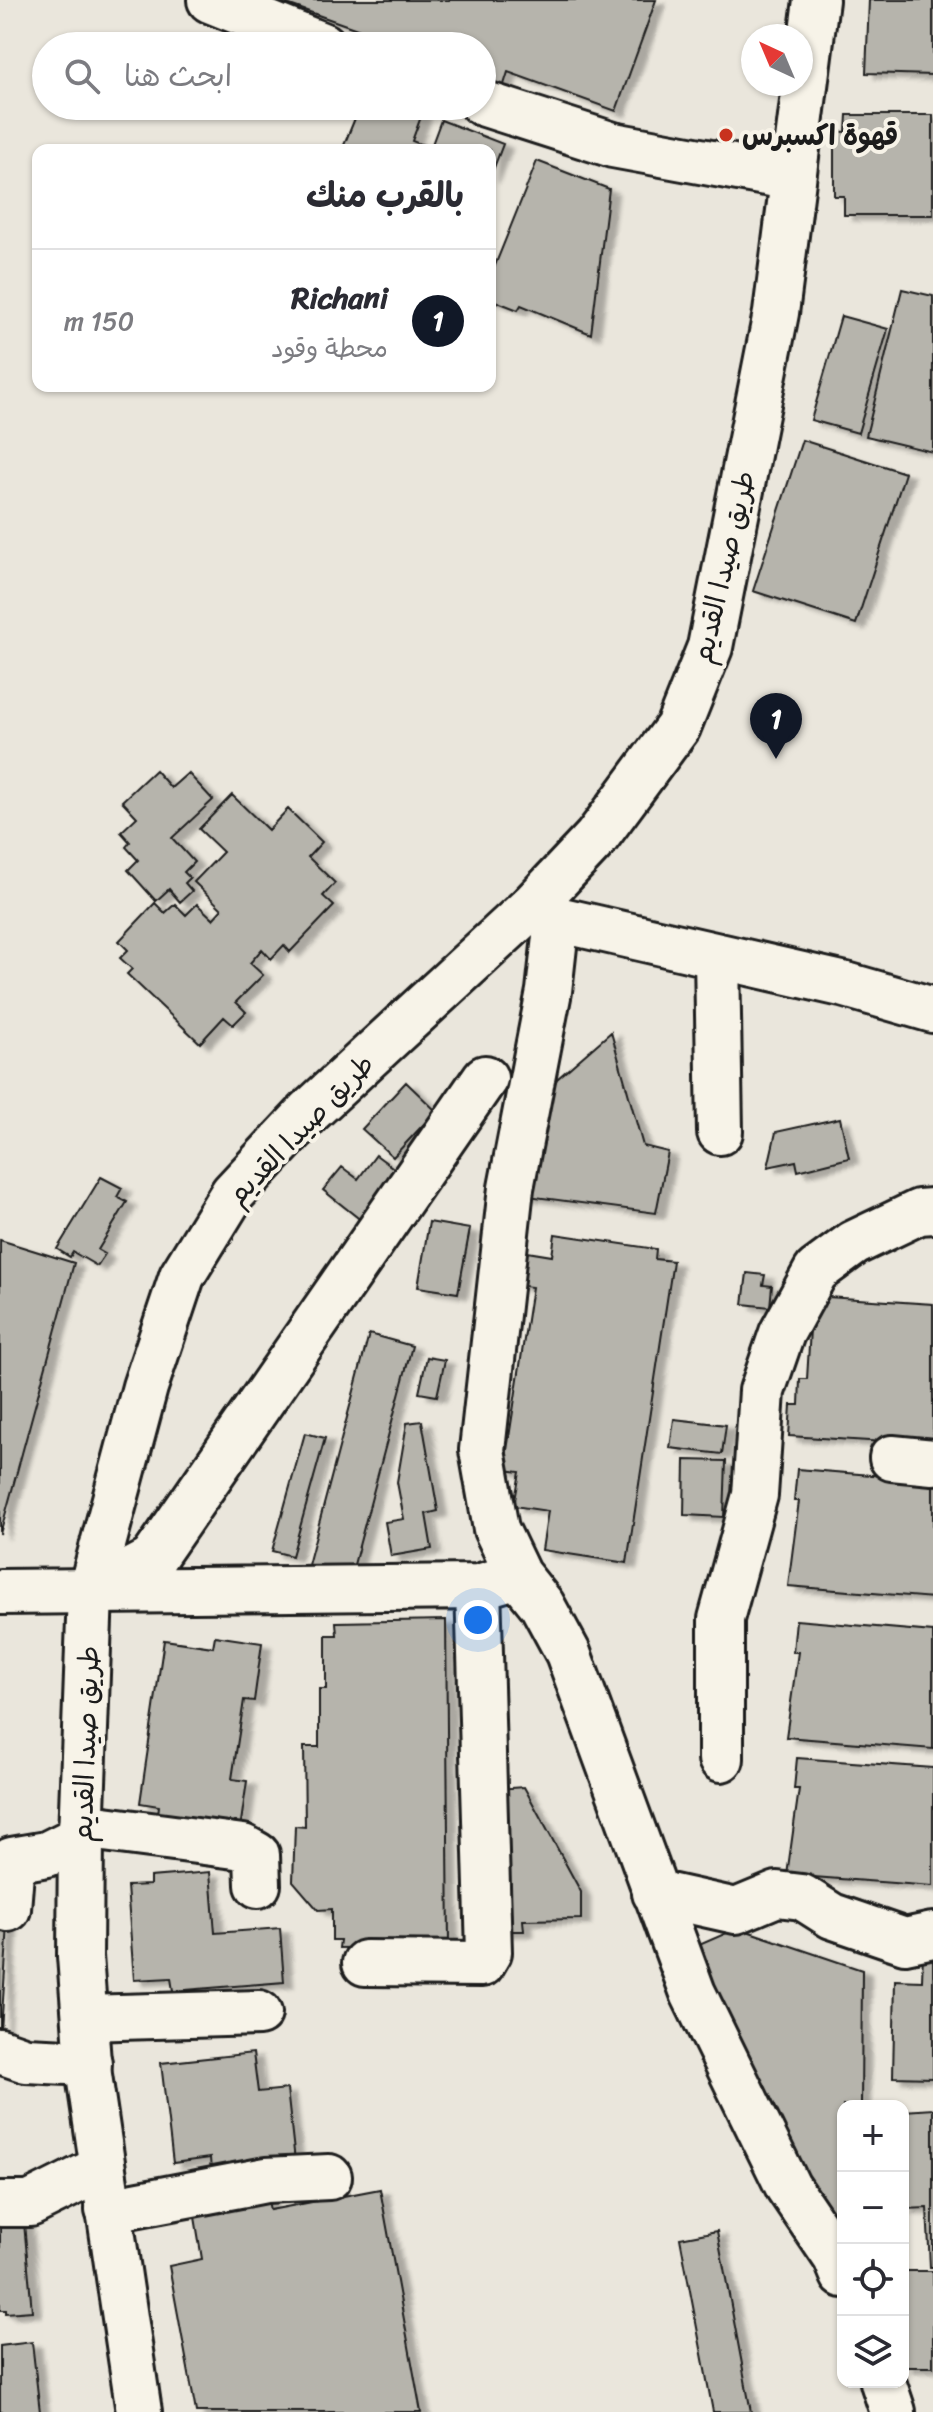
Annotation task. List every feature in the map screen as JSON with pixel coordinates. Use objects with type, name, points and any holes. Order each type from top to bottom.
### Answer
[{"type":"main road","points":[[210,0],[289,32]]},
{"type":"main road","name":"طريق صيدا القديم","points":[[139,2412],[104,2190],[89,2063],[80,1956],[81,1832],[90,1593],[160,1338],[182,1276],[225,1204],[309,1112],[545,912],[678,727],[710,647],[776,313],[816,0]]},
{"type":"main road","points":[[496,107],[613,145],[793,178]]},
{"type":"main road","points":[[365,1963],[482,1964],[489,1952],[498,1581],[496,1529],[482,1450],[511,1188],[549,991],[545,912],[846,985],[933,1010]]},
{"type":"main road","points":[[717,956],[720,1132]]},
{"type":"main road","points":[[90,1593],[152,1560],[485,1078]]},
{"type":"main road","points":[[721,1759],[721,1619],[755,1495],[762,1391],[782,1333],[816,1271],[854,1243],[919,1212],[933,1211]]},
{"type":"main road","points":[[0,1592],[90,1593],[498,1581],[542,1605],[568,1653],[628,1809],[655,1893],[693,1993],[788,2187],[837,2260]]},
{"type":"main road","points":[[8,1909],[12,1860],[47,1854],[81,1832],[243,1847],[257,1855],[258,1885]]},
{"type":"main road","points":[[655,1893],[736,1911],[777,1894],[802,1897],[832,1916],[905,1941],[933,1935]]},
{"type":"main road","points":[[85,2018],[259,2013]]},
{"type":"main road","points":[[0,2051],[26,2060],[89,2063]]},
{"type":"main road","points":[[0,2204],[30,2204],[104,2190],[329,2177]]},
{"type":"main road","points":[[885,2388],[893,2412]]},
{"type":"building","points":[[288,0],[656,0],[616,111],[508,72],[502,91],[496,89],[496,32],[366,32],[287,4]]},
{"type":"building","points":[[869,0],[933,0],[933,75],[866,73]]},
{"type":"building","points":[[847,115],[933,115],[933,215],[844,215],[844,196],[834,196],[834,131],[846,132]]},
{"type":"building","points":[[354,120],[420,120],[412,141],[420,144],[344,144]]},
{"type":"building","points":[[441,120],[503,144],[496,162],[496,144],[432,144]]},
{"type":"building","points":[[537,161],[609,189],[591,334],[521,305],[518,310],[496,301],[496,263]]},
{"type":"building","points":[[902,289],[933,296],[933,452],[866,436]]},
{"type":"building","points":[[841,316],[888,329],[858,433],[811,420]]},
{"type":"building","points":[[802,440],[905,473],[856,624],[753,591]]},
{"type":"building","points":[[155,770],[171,788],[188,773],[213,800],[172,838],[194,862],[184,872],[190,878],[185,883],[192,891],[180,902],[169,889],[156,901],[128,870],[138,860],[126,847],[130,842],[121,832],[137,817],[122,801]]},
{"type":"building","points":[[232,795],[268,830],[288,809],[322,842],[308,857],[335,883],[323,896],[334,906],[290,952],[284,945],[271,959],[262,949],[250,963],[263,975],[236,1002],[246,1012],[233,1025],[224,1017],[200,1043],[127,974],[132,969],[120,958],[128,950],[119,941],[155,903],[165,913],[175,904],[186,915],[197,904],[213,919],[222,909],[194,882],[223,852],[199,829]]},
{"type":"building","points":[[611,1032],[643,1146],[668,1152],[656,1213],[520,1195],[532,1128],[557,1079]]},
{"type":"building","points":[[406,1082],[436,1111],[393,1157],[362,1129]]},
{"type":"building","points":[[840,1118],[849,1158],[798,1171],[796,1161],[768,1167],[776,1132]]},
{"type":"building","points":[[376,1155],[400,1173],[362,1221],[323,1190],[342,1167],[358,1179]]},
{"type":"building","points":[[101,1177],[122,1188],[117,1197],[127,1202],[98,1250],[105,1254],[97,1266],[73,1252],[70,1257],[57,1249]]},
{"type":"building","points":[[429,1222],[470,1229],[458,1293],[418,1287]]},
{"type":"building","points":[[555,1234],[656,1249],[655,1259],[673,1261],[627,1563],[542,1550],[548,1511],[514,1506],[520,1472],[504,1470],[532,1287],[516,1285],[521,1251],[552,1256]]},
{"type":"building","points":[[0,1240],[74,1263],[0,1534]]},
{"type":"building","points":[[747,1273],[765,1275],[763,1285],[772,1286],[770,1307],[743,1304]]},
{"type":"building","points":[[812,1296],[933,1304],[933,1445],[789,1436],[791,1405],[799,1405],[800,1379],[807,1379]]},
{"type":"building","points":[[369,1334],[412,1346],[351,1576],[308,1565]]},
{"type":"building","points":[[427,1357],[445,1360],[437,1396],[419,1393]]},
{"type":"building","points":[[674,1419],[726,1425],[722,1454],[670,1448]]},
{"type":"building","points":[[422,1421],[438,1511],[426,1514],[432,1549],[391,1556],[385,1522],[404,1519],[397,1482],[407,1423]]},
{"type":"building","points":[[305,1433],[325,1438],[292,1556],[272,1551]]},
{"type":"building","points":[[685,1460],[726,1461],[724,1517],[684,1515]]},
{"type":"building","points":[[797,1469],[933,1480],[933,1598],[788,1586],[799,1501],[794,1501]]},
{"type":"building","points":[[446,1620],[449,1946],[339,1948],[340,1940],[332,1940],[332,1909],[318,1910],[293,1881],[295,1826],[305,1827],[304,1747],[319,1747],[319,1689],[326,1689],[326,1635],[337,1635],[336,1622]]},
{"type":"building","points":[[796,1620],[933,1632],[933,1749],[786,1737],[798,1652],[793,1652]]},
{"type":"building","points":[[215,1636],[262,1643],[254,1701],[244,1700],[232,1779],[247,1781],[239,1836],[157,1824],[159,1806],[140,1803],[164,1640],[213,1647]]},
{"type":"building","points":[[797,1758],[933,1768],[933,1886],[787,1875],[799,1789],[794,1789]]},
{"type":"building","points":[[524,1787],[581,1892],[581,1919],[523,1920],[524,1931],[500,1931],[497,1789]]},
{"type":"building","points":[[210,1872],[215,1933],[280,1928],[284,1982],[173,1991],[171,1978],[134,1980],[127,1886],[150,1885],[150,1877]]},
{"type":"building","points":[[0,1924],[8,1924],[1,2031],[0,2031]]},
{"type":"building","points":[[738,1928],[862,1970],[861,2100],[837,2100],[837,2227],[830,2231],[690,1949]]},
{"type":"building","points":[[923,1954],[933,1954],[933,2078],[893,2077],[895,1980],[922,1981]]},
{"type":"building","points":[[253,2053],[258,2092],[287,2089],[295,2161],[211,2171],[210,2158],[173,2163],[161,2063]]},
{"type":"building","points":[[933,2109],[933,2267],[930,2267],[927,2208],[909,2209],[909,2111]]},
{"type":"building","points":[[380,2189],[421,2412],[196,2412],[169,2266],[202,2259],[194,2211],[267,2196],[270,2210]]},
{"type":"building","points":[[23,2212],[32,2311],[6,2313],[6,2310],[0,2310],[0,2214]]},
{"type":"building","points":[[717,2231],[751,2412],[713,2412],[680,2238]]},
{"type":"building","points":[[909,2271],[933,2271],[933,2367],[909,2367]]},
{"type":"building","points":[[32,2342],[40,2412],[0,2412],[0,2346]]},
{"type":"place","name":"قهوة اكسبرس","points":[[726,135]]},
{"type":"place","name":"Richani","points":[[776,759]]}]
